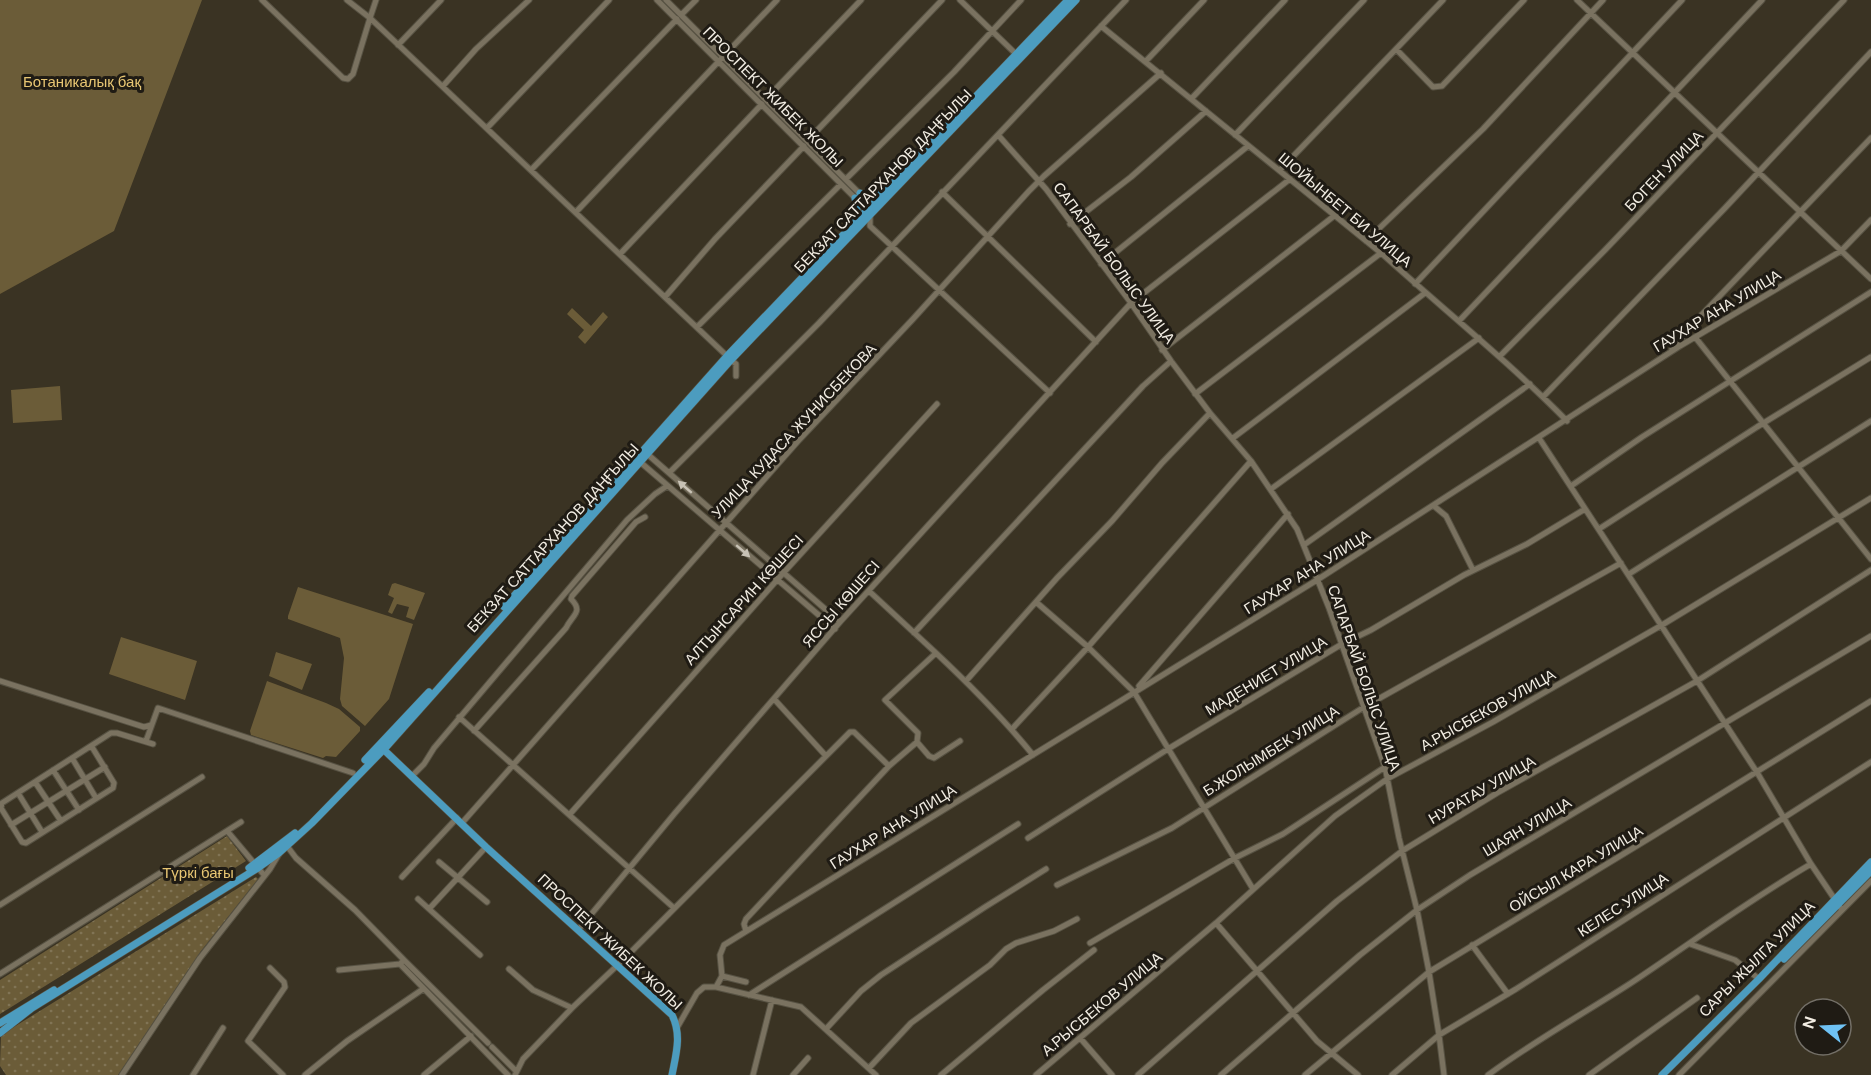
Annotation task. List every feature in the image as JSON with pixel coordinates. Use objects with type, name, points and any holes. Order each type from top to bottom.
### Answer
[{"type":"main road","name":"БЕКЗАТ САТТАРХАНОВ ДАҢҒЫЛЫ","points":[[1045,28],[1068,0]]},
{"type":"main road","name":"БЕКЗАТ САТТАРХАНОВ ДАҢҒЫЛЫ","points":[[729,358],[1045,28],[1076,0]]},
{"type":"main road","points":[[851,226],[857,210],[858,195],[872,196],[893,185]]},
{"type":"main road","name":"БЕКЗАТ САТТАРХАНОВ ДАҢҒЫЛЫ","points":[[0,1023],[279,853],[312,823],[382,748],[729,358],[851,226],[870,212]]},
{"type":"main road","name":"БЕКЗАТ САТТАРХАНОВ ДАҢҒЫЛЫ","points":[[0,1033],[32,1008],[256,866],[303,825],[353,773],[382,748]]},
{"type":"main road","name":"ПРОСПЕКТ ЖИБЕК ЖОЛЫ","points":[[382,748],[672,1015],[678,1026],[678,1041],[672,1075]]},
{"type":"main road","name":"САРЫ ЖЫЛГА УЛИЦА","points":[[1662,1075],[1838,905],[1871,862]]},
{"type":"main road","name":"САРЫ ЖЫЛГА УЛИЦА","points":[[1668,1075],[1871,872]]},
{"type":"street","points":[[262,0],[343,78],[350,78],[353,74],[376,0]]},
{"type":"street","points":[[348,0],[488,128],[736,364],[736,376]]},
{"type":"street","points":[[443,86],[476,50],[529,0]]},
{"type":"street","points":[[488,128],[609,0]]},
{"type":"street","name":"ПРОСПЕКТ ЖИБЕК ЖОЛЫ","points":[[657,0],[679,17],[806,143],[846,179],[870,212],[870,226],[941,289],[1050,393]]},
{"type":"street","name":"ПРОСПЕКТ ЖИБЕК ЖОЛЫ","points":[[666,0],[679,17]]},
{"type":"street","points":[[531,170],[696,0]]},
{"type":"street","points":[[576,212],[777,0]]},
{"type":"street","points":[[620,254],[861,0]]},
{"type":"street","points":[[665,297],[716,239],[942,0]]},
{"type":"street","points":[[960,0],[1018,56]]},
{"type":"street","points":[[846,179],[992,33],[1021,0]]},
{"type":"street","points":[[669,472],[819,323],[1126,0]]},
{"type":"street","points":[[1146,61],[1204,0]]},
{"type":"street","points":[[1192,98],[1285,0]]},
{"type":"street","points":[[1235,135],[1364,0]]},
{"type":"street","points":[[1280,170],[1443,0]]},
{"type":"street","points":[[1396,49],[1433,87],[1437,88],[1442,86],[1524,0]]},
{"type":"street","points":[[1577,0],[1871,279]]},
{"type":"street","points":[[1366,241],[1483,129],[1603,0]]},
{"type":"street","points":[[1415,284],[1682,0]]},
{"type":"street","points":[[1459,321],[1762,0]]},
{"type":"street","name":"БОГЕН УЛИЦА","points":[[1500,356],[1844,0]]},
{"type":"street","points":[[398,45],[438,2]]},
{"type":"street","name":"ШОЙЫНБЕТ БИ УЛИЦА","points":[[1101,26],[1381,253],[1500,356],[1567,421]]},
{"type":"street","points":[[1543,397],[1871,52]]},
{"type":"street","name":"УЛИЦА КУДАСА ЖУНИСБЕКОВА","points":[[402,877],[512,764],[799,440],[1039,181],[1161,73]]},
{"type":"street","points":[[1070,224],[1146,164],[1206,111]]},
{"type":"street","name":"САПАРБАЙ БОЛЫС УЛИЦА","points":[[999,136],[1039,181],[1131,303],[1162,350],[1210,413],[1251,461],[1288,514],[1304,545],[1385,767],[1429,972],[1440,1035],[1444,1075]]},
{"type":"street","points":[[1667,355],[1690,327],[1871,138]]},
{"type":"street","name":"ПРОСПЕКТ ЖИБЕК ЖОЛЫ","points":[[806,143],[841,184],[858,195]]},
{"type":"street","points":[[1101,264],[1248,146]]},
{"type":"street","name":"ЯССЫ КӨШЕСІ","points":[[579,929],[840,622],[1131,303],[1290,179]]},
{"type":"street","points":[[697,327],[841,184]]},
{"type":"street","points":[[942,192],[1096,342]]},
{"type":"street","points":[[1162,350],[1334,216]]},
{"type":"street","name":"ГАУХАР АНА УЛИЦА","points":[[722,976],[720,955],[722,948],[746,931],[1434,507],[1667,355],[1841,251],[1871,220]]},
{"type":"street","points":[[1196,394],[1381,253]]},
{"type":"street","points":[[1571,486],[1642,437],[1871,292]]},
{"type":"street","points":[[1233,438],[1425,293]]},
{"type":"street","points":[[1271,489],[1479,338]]},
{"type":"street","points":[[1695,338],[1840,517],[1871,559]]},
{"type":"street","points":[[1599,529],[1871,357]]},
{"type":"street","points":[[914,633],[1143,386],[1171,361]]},
{"type":"street","points":[[1304,545],[1530,384]]},
{"type":"street","name":"АЛТЫНСАРИН КӨШЕСІ","points":[[570,814],[777,580],[937,404]]},
{"type":"street","points":[[966,681],[1162,463],[1210,413]]},
{"type":"street","points":[[1629,574],[1871,421]]},
{"type":"street","points":[[1539,438],[1756,771],[1838,905]]},
{"type":"street","points":[[645,452],[840,622]]},
{"type":"street","points":[[637,460],[835,629]]},
{"type":"street","points":[[1012,729],[1089,647],[1251,461]]},
{"type":"street","points":[[412,776],[424,764],[459,717],[627,520],[667,486]]},
{"type":"street","name":"А.РЫСБЕКОВ УЛИЦА","points":[[1036,1075],[1216,923],[1335,816],[1387,779],[1662,625],[1871,498]]},
{"type":"street","points":[[1434,507],[1446,516],[1473,570]]},
{"type":"street","name":"МАДЕНИЕТ УЛИЦА","points":[[1028,838],[1342,644],[1371,630],[1473,570],[1527,544],[1585,509]]},
{"type":"street","points":[[1134,692],[1288,514]]},
{"type":"street","points":[[474,731],[566,628],[578,609],[571,599],[572,596],[636,522],[645,518]]},
{"type":"street","name":"Б.ЖОЛЫМБЕК УЛИЦА","points":[[1057,885],[1172,828],[1364,707],[1470,650],[1621,563]]},
{"type":"street","name":"НУРАТАУ УЛИЦА","points":[[1138,1075],[1337,901],[1402,851],[1497,794],[1697,681],[1871,570]]},
{"type":"street","points":[[868,591],[966,681],[1012,729],[1033,755]]},
{"type":"street","points":[[1036,602],[1089,647],[1134,692],[1253,890]]},
{"type":"street","name":"ШАЯН УЛИЦА","points":[[1221,1075],[1360,955],[1417,910],[1470,875],[1871,636]]},
{"type":"street","points":[[746,931],[744,924],[746,919],[889,766],[917,742],[918,733],[886,702],[886,696],[936,654]]},
{"type":"street","points":[[0,681],[144,727],[152,724]]},
{"type":"street","points":[[775,700],[826,756]]},
{"type":"street","name":"ОЙСЫЛ КАРА УЛИЦА","points":[[1305,1075],[1429,972],[1871,701]]},
{"type":"street","points":[[146,741],[158,708],[353,773]]},
{"type":"street","points":[[459,717],[674,908]]},
{"type":"street","points":[[402,962],[490,1045],[515,1073],[523,1059],[572,1008],[852,731],[889,766]]},
{"type":"street","points":[[92,747],[115,785],[24,843],[0,806],[114,732],[153,744]]},
{"type":"street","points":[[917,742],[929,756],[934,758],[960,741]]},
{"type":"street","points":[[72,758],[96,798]]},
{"type":"street","name":"КЕЛЕС УЛИЦА","points":[[1392,1075],[1440,1035],[1871,762]]},
{"type":"street","points":[[11,825],[105,767]]},
{"type":"street","points":[[1090,943],[1235,858],[1283,834],[1385,767]]},
{"type":"street","points":[[53,770],[79,810]]},
{"type":"street","points":[[0,905],[202,777]]},
{"type":"street","points":[[35,782],[61,821]]},
{"type":"street","points":[[18,793],[42,832]]},
{"type":"street","points":[[0,974],[241,822]]},
{"type":"street","points":[[749,995],[1018,824]]},
{"type":"street","points":[[228,831],[264,875]]},
{"type":"street","points":[[287,846],[296,858],[355,910],[423,989],[508,1075]]},
{"type":"street","points":[[429,909],[486,846]]},
{"type":"street","points":[[122,1075],[200,958],[279,853]]},
{"type":"street","points":[[439,862],[487,902]]},
{"type":"street","points":[[1488,1075],[1528,1046],[1623,988],[1780,882],[1811,864]]},
{"type":"street","points":[[826,1029],[861,991],[881,975],[1046,869]]},
{"type":"street","points":[[1679,1075],[1838,905],[1871,881]]},
{"type":"street","points":[[418,898],[480,955]]},
{"type":"street","points":[[678,1026],[704,987],[716,987],[772,1000],[801,1007],[871,1072],[911,1023],[990,965],[1006,949],[1016,943],[1054,932],[1077,918]]},
{"type":"street","points":[[1216,923],[1292,1014],[1331,1053],[1358,1075]]},
{"type":"street","points":[[1690,944],[1736,960],[1759,979]]},
{"type":"street","points":[[1472,945],[1508,994]]},
{"type":"street","points":[[941,1075],[1094,950]]},
{"type":"street","points":[[339,970],[402,962]]},
{"type":"street","points":[[270,968],[284,982],[285,987],[248,1041],[283,1075]]},
{"type":"street","points":[[509,969],[533,990],[572,1008]]},
{"type":"street","points":[[716,987],[722,976],[746,982]]},
{"type":"street","points":[[305,1075],[347,1041],[423,989]]},
{"type":"street","points":[[1589,1075],[1697,998]]},
{"type":"street","points":[[753,1075],[772,1000]]},
{"type":"street","points":[[193,1075],[224,1028]]},
{"type":"street","points":[[424,1075],[471,1036]]},
{"type":"street","points":[[1081,1039],[1112,1075]]},
{"type":"street","points":[[793,1075],[808,1058]]},
{"type":"green space","name":"Ботаникалық бақ","points":[[0,0],[202,0],[114,231],[0,294]]},
{"type":"green space","points":[[572,308],[591,326],[603,312],[608,317],[585,344],[578,337],[584,330],[567,314]]},
{"type":"green space","points":[[60,386],[62,420],[13,423],[11,390]]},
{"type":"green space","points":[[392,584],[425,593],[414,620],[406,617],[409,607],[397,604],[392,614],[388,612],[394,598],[388,595]]},
{"type":"green space","points":[[298,587],[413,624],[389,699],[365,726],[342,706],[340,699],[344,658],[340,638],[288,619]]},
{"type":"green space","points":[[121,637],[197,661],[185,700],[109,674]]},
{"type":"green space","points":[[276,652],[312,664],[302,690],[269,676]]},
{"type":"green space","points":[[267,681],[339,709],[360,727],[360,731],[336,757],[323,758],[251,735],[250,731]]},
{"type":"green space","name":"Түркі бағы","points":[[227,836],[246,861],[0,1014],[0,980]]},
{"type":"green space","points":[[256,877],[258,879],[201,951],[118,1075],[6,1075],[0,1066],[1,1035]]}]
